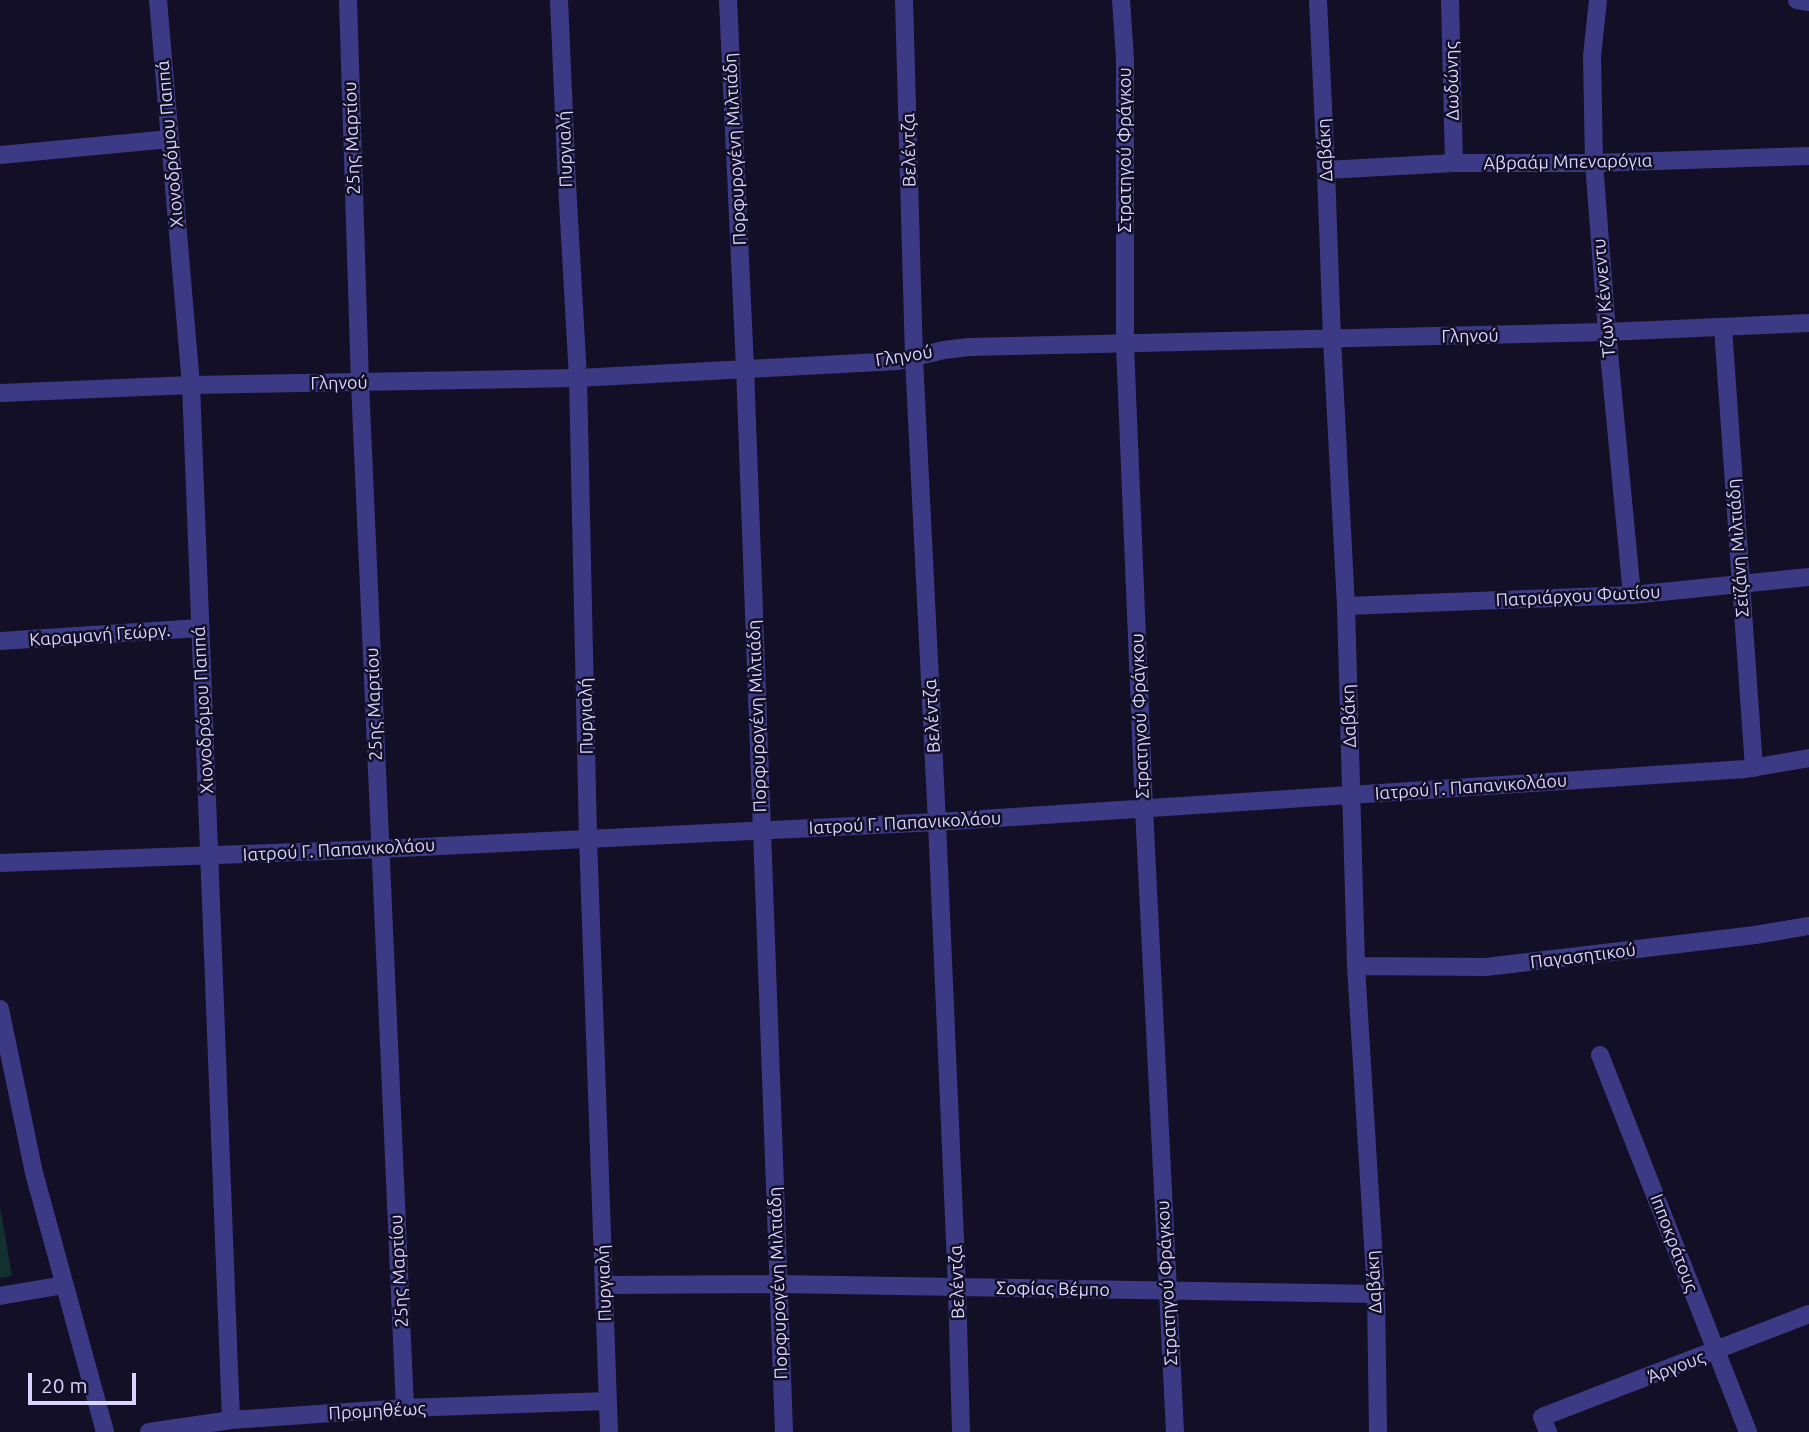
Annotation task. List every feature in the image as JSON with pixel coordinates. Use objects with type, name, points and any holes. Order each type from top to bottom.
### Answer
[{"type":"street","name":"Χιονοδρόμου Παππά","points":[[158,0],[191,385],[231,1420]]},
{"type":"street","name":"25ης Μαρτίου","points":[[348,0],[360,383],[405,1408]]},
{"type":"street","name":"Πυργιαλή","points":[[559,0],[578,378],[588,838],[609,1432]]},
{"type":"street","name":"Πορφυρογένη Μιλτιάδη","points":[[728,0],[745,368],[784,1432]]},
{"type":"street","name":"Βελέντζα","points":[[904,0],[914,358],[937,822],[961,1432]]},
{"type":"street","name":"Στρατηγού Φράγκου","points":[[1121,0],[1125,59],[1125,345],[1144,808],[1175,1432]]},
{"type":"street","name":"Δαβάκη","points":[[1318,0],[1346,606],[1356,966],[1376,1294],[1378,1432]]},
{"type":"street","name":"Δωδώνης","points":[[1450,0],[1454,163]]},
{"type":"street","name":"Τζων Κέννεντυ","points":[[1598,0],[1591,56],[1594,163],[1632,595]]},
{"type":"street","points":[[1797,0],[1809,2]]},
{"type":"street","points":[[0,155],[170,139]]},
{"type":"street","name":"Αβραάμ Μπεναρόγια","points":[[1326,170],[1454,163],[1594,163],[1809,156]]},
{"type":"street","name":"Γληνού","points":[[0,393],[191,385],[578,378],[898,361],[944,350],[969,348],[1607,332],[1809,323]]},
{"type":"street","name":"Σεϊζάνη Μιλτιάδη","points":[[1723,328],[1754,768]]},
{"type":"street","name":"Πατριάρχου Φωτίου","points":[[1346,606],[1632,595],[1809,577]]},
{"type":"street","name":"Καραμανή Γεώργ.","points":[[0,641],[199,628]]},
{"type":"street","name":"Ιατρού Γ. Παπανικολάου","points":[[0,863],[380,849],[937,822],[1754,768],[1809,758]]},
{"type":"street","name":"Παγασητικού","points":[[1356,966],[1486,967],[1741,937],[1809,926]]},
{"type":"street","points":[[0,1009],[7,1077],[105,1432]]},
{"type":"street","name":"Ιπποκράτους","points":[[1600,1055],[1748,1432]]},
{"type":"street","name":"Σοφίας Βέμπο","points":[[604,1285],[778,1284],[1376,1294]]},
{"type":"street","points":[[0,1296],[64,1285]]},
{"type":"street","name":"Άργους","points":[[1545,1425],[1809,1314]]},
{"type":"street","name":"Προμηθέως","points":[[149,1432],[231,1420],[267,1425],[405,1408],[607,1401]]},
{"type":"green space","points":[[0,1207],[12,1276],[0,1278]]}]
